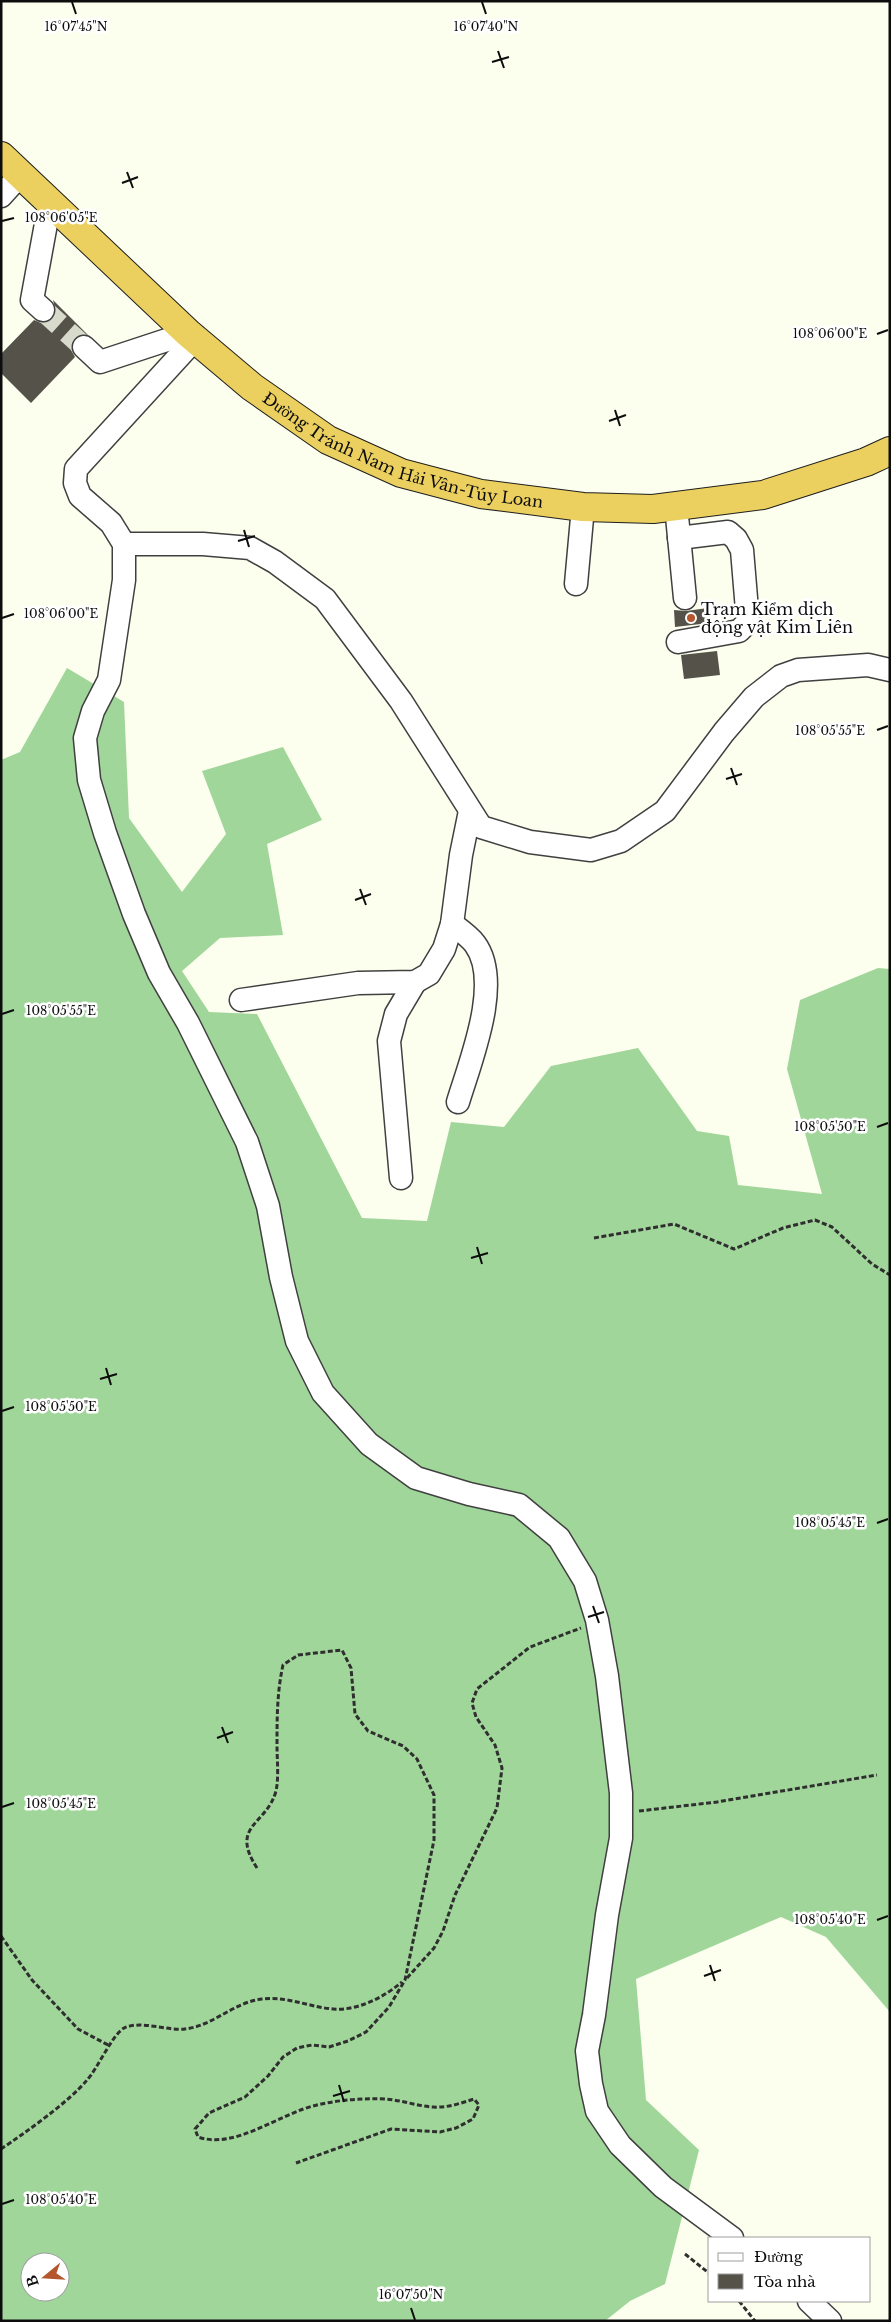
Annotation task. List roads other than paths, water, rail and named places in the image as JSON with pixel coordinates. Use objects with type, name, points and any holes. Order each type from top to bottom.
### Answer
[{"type":"highway","name":"Đường Tránh Nam Hải Vân-Túy Loan","points":[[1,156],[192,336],[252,387],[328,440],[401,472],[481,494],[583,507],[653,509],[763,495],[866,462],[890,451]]},
{"type":"street","points":[[1,196],[21,174]]},
{"type":"street","points":[[43,310],[32,300],[50,202]]},
{"type":"street","points":[[84,348],[100,362],[192,336]]},
{"type":"street","points":[[192,336],[76,469],[75,482],[80,496],[111,523],[124,544],[124,580],[109,680],[93,711],[85,738],[89,780],[105,834],[159,973],[188,1024],[246,1142],[268,1206],[281,1277],[297,1341],[323,1393],[370,1444],[416,1478],[469,1494],[519,1505],[559,1538],[585,1581],[597,1620],[607,1676],[621,1792],[621,1838],[606,1916],[594,2015],[587,2052],[597,2111],[620,2145],[664,2187],[731,2237]]},
{"type":"street","points":[[676,506],[685,598]]},
{"type":"street","points":[[576,584],[583,507]]},
{"type":"street","points":[[678,642],[739,631],[748,622],[742,550],[736,539],[728,532],[679,538]]},
{"type":"street","points":[[124,544],[203,544],[250,548],[275,562],[325,599],[400,701],[481,827],[530,842],[591,850],[621,841],[665,811],[724,732],[754,697],[781,676],[798,670],[868,665],[890,670]]},
{"type":"street","points":[[401,1178],[389,1041],[396,1014],[415,982],[434,969],[444,949],[452,924],[461,855],[470,811]]},
{"type":"street","points":[[452,924],[475,944],[484,966],[486,982],[477,1038],[458,1102]]},
{"type":"street","points":[[241,1000],[358,983],[415,982]]},
{"type":"street","points":[[810,2302],[830,2321]]},
{"type":"tunnel","points":[[43,310],[84,347]]},
{"type":"place","name":"Trạm Kiểm dịch động vật Kim Liên","points":[[691,618]]}]
